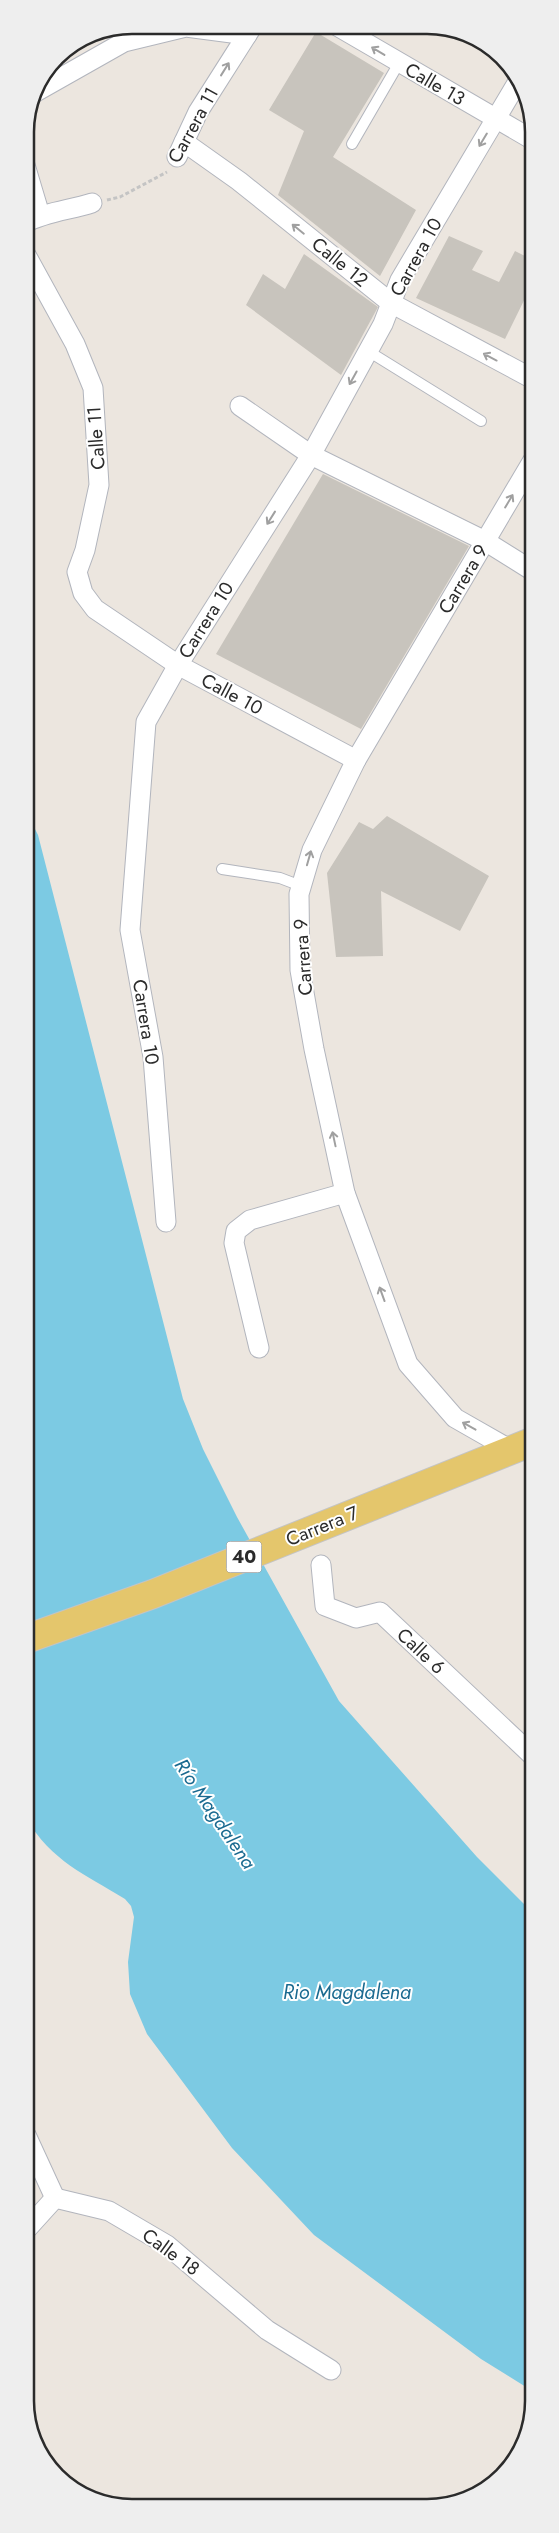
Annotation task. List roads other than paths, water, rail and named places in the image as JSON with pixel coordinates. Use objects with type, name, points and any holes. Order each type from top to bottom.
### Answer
[{"type":"main road","name":"Carrera 7","points":[[34,1636],[153,1594],[522,1445]]},
{"type":"street","points":[[45,87],[124,42],[157,34]]},
{"type":"street","name":"Carrera 11","points":[[181,149],[198,112],[247,34]]},
{"type":"street","name":"Calle 13","points":[[350,34],[525,135]]},
{"type":"street","name":"Carrera 10","points":[[166,1222],[153,1057],[130,930],[146,722],[178,665],[310,455],[383,324],[400,280],[514,88]]},
{"type":"street","name":"Calle 12","points":[[181,149],[238,181],[391,303],[525,375]]},
{"type":"street","points":[[34,219],[92,203]]},
{"type":"street","name":"Calle 11","points":[[34,269],[75,344],[93,388],[99,485],[86,550],[77,572],[82,593],[96,609],[113,621]]},
{"type":"street","points":[[240,406],[310,455],[485,542],[525,566]]},
{"type":"street","name":"Carrera 9","points":[[522,1445],[454,1418],[408,1364],[345,1193],[314,1049],[300,970],[299,894],[312,850],[356,760],[525,474]]},
{"type":"street","name":"Calle 10","points":[[113,621],[178,665],[356,760]]},
{"type":"street","points":[[259,1348],[234,1243],[236,1231],[250,1220],[345,1193]]},
{"type":"street","name":"Calle 6","points":[[321,1565],[325,1606],[356,1618],[380,1612],[525,1749]]},
{"type":"street","points":[[34,2152],[55,2198],[34,2221]]},
{"type":"street","name":"Calle 18","points":[[55,2198],[109,2211],[167,2245],[267,2330],[331,2370]]},
{"type":"lane","points":[[352,144],[399,63]]},
{"type":"lane","points":[[368,351],[481,421]]},
{"type":"lane","points":[[222,869],[280,878],[302,886]]},
{"type":"water","name":"Rio Magdalena","points":[[34,827],[38,835],[183,1399],[203,1449],[237,1517],[339,1701],[477,1857],[525,1905],[525,2386],[481,2359],[314,2235],[232,2148],[147,2034],[130,1994],[128,1962],[134,1917],[131,1906],[125,1899],[70,1866],[47,1846],[34,1830]]},
{"type":"water label","name":"Río Magdalena","points":[[215,1814]]}]
